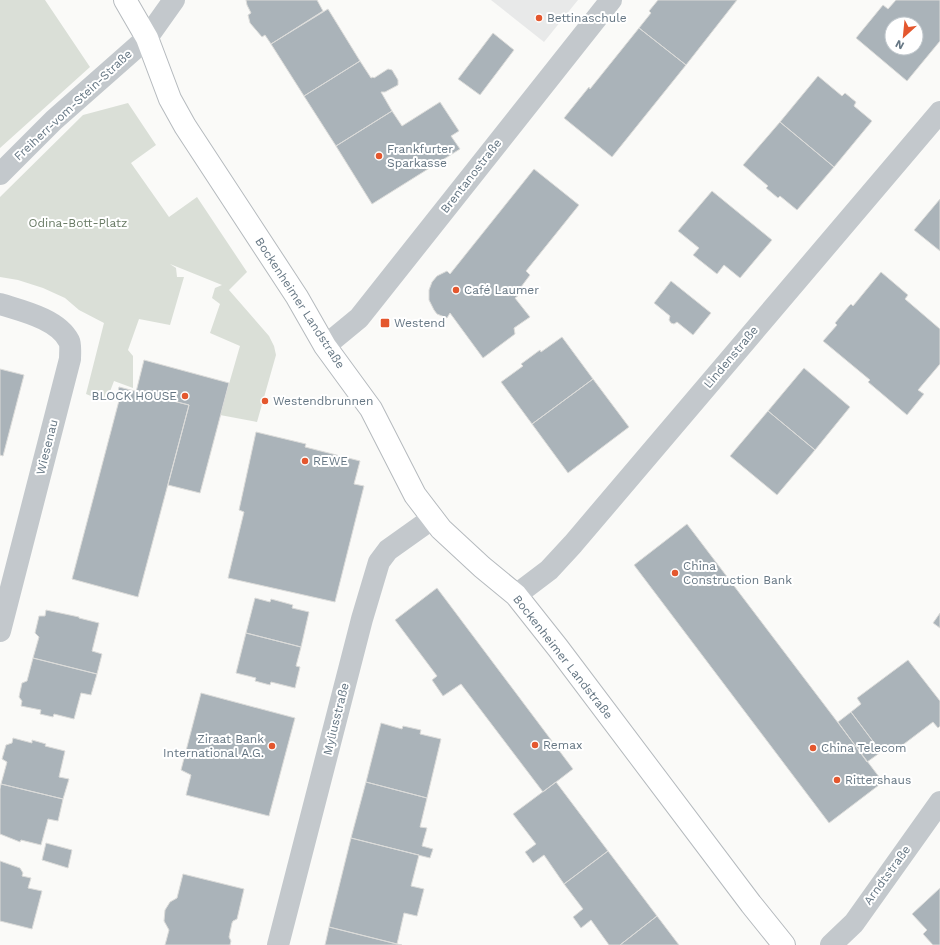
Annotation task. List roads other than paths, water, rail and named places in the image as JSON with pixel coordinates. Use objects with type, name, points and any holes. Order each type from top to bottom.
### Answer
[{"type":"main road","name":"Bockenheimer Landstraße","points":[[125,0],[147,38],[170,99],[185,126],[297,297],[325,346],[371,409],[415,495],[441,530],[516,595],[562,653],[751,904],[784,945]]},
{"type":"street","name":"Freiherr-vom-Stein-Straße","points":[[0,174],[54,120],[147,38],[174,0]]},
{"type":"street","name":"Brentanostraße","points":[[325,346],[359,318],[611,0]]},
{"type":"street","name":"Lindenstraße","points":[[516,595],[549,570],[573,544],[940,112]]},
{"type":"street","name":"Wiesenau","points":[[0,304],[30,314],[58,326],[70,342],[70,359],[0,631]]},
{"type":"street","name":"Myliusstraße","points":[[278,945],[362,619],[379,562],[388,550],[433,518]]},
{"type":"street","name":"Arndtstraße","points":[[831,945],[854,923],[940,802]]},
{"type":"place","name":"Bettinaschule","points":[[539,18]]},
{"type":"place","name":"Frankfurter Sparkasse","points":[[379,156]]},
{"type":"place","name":"Café Laumer","points":[[456,290]]},
{"type":"place","name":"Westend","points":[[385,323]]},
{"type":"place","name":"BLOCK HOUSE","points":[[185,396]]},
{"type":"place","name":"Westendbrunnen","points":[[265,401]]},
{"type":"place","name":"REWE","points":[[305,461]]},
{"type":"place","name":"China Construction Bank","points":[[675,573]]},
{"type":"place","name":"Remax","points":[[535,745]]},
{"type":"place","name":"Ziraat Bank International A.G.","points":[[272,746]]},
{"type":"place","name":"China Telecom","points":[[813,748]]},
{"type":"place","name":"Rittershaus","points":[[837,780]]},
{"type":"park label","name":"Odina-Bott-Platz","points":[[78,223]]}]
